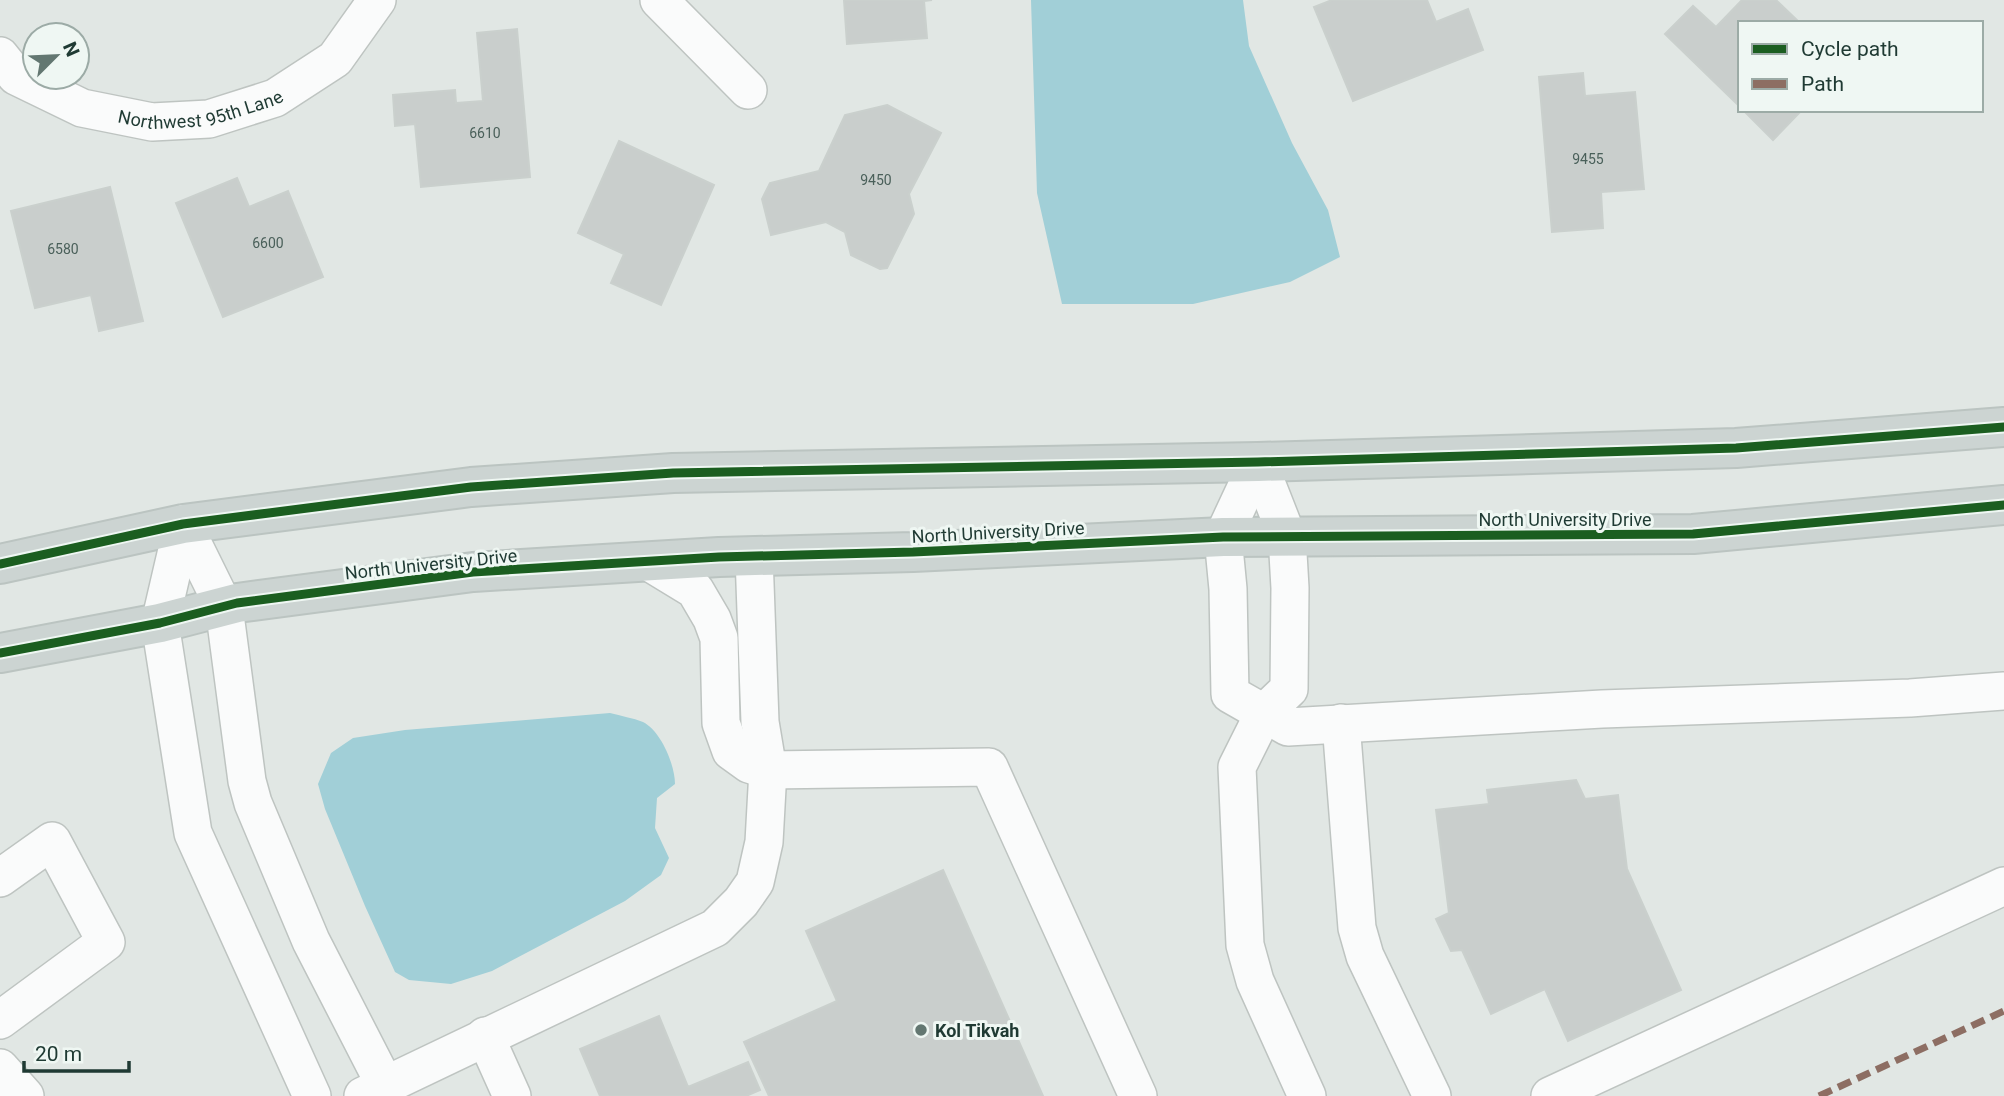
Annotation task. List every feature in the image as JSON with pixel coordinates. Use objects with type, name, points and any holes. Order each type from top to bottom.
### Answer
[{"type":"main road","points":[[0,564],[183,524],[471,486],[673,473],[1258,462],[1735,448],[2004,427]]},
{"type":"main road","name":"North University Drive","points":[[0,653],[160,623],[224,607],[472,572],[754,556],[913,552],[1223,537],[1693,534],[2004,505]]},
{"type":"street","name":"Northwest 95th Lane","points":[[5,75],[82,108],[152,122],[209,119],[275,98],[335,59],[377,0]]},
{"type":"street","points":[[659,0],[747,90]]},
{"type":"street","points":[[1258,462],[1287,536],[1290,588],[1289,689],[1264,713],[1237,767],[1245,945],[1255,981],[1307,1096]]},
{"type":"street","points":[[1258,462],[1223,537],[1228,589],[1230,694],[1288,726],[1602,709],[1910,698],[2004,691]]},
{"type":"street","points":[[183,524],[224,607],[247,781],[253,803],[374,1090],[715,928],[741,902],[755,882],[764,842],[768,770],[760,722],[754,556]]},
{"type":"street","points":[[183,524],[160,623],[193,834],[312,1096]]},
{"type":"street","points":[[649,562],[695,590],[712,618],[719,638],[721,723],[731,751],[749,764],[768,770],[989,766],[1139,1096]]},
{"type":"street","points":[[1341,723],[1357,928],[1366,956],[1432,1096]]},
{"type":"street","points":[[0,878],[52,841],[106,942],[0,1020]]},
{"type":"street","points":[[1550,1096],[2004,886]]},
{"type":"street","points":[[485,1036],[512,1096]]},
{"type":"street","points":[[0,1068],[25,1096]]},
{"type":"water","points":[[1031,0],[1243,0],[1249,46],[1292,143],[1328,210],[1340,257],[1290,282],[1193,304],[1062,304],[1037,193]]},
{"type":"water","points":[[610,713],[650,726],[666,749],[673,768],[675,784],[657,798],[655,828],[669,858],[661,875],[625,901],[492,971],[451,984],[409,980],[395,972],[325,809],[318,784],[331,753],[353,738],[405,730]]},
{"type":"building","points":[[844,0],[932,0],[924,1],[927,38],[847,44]]},
{"type":"building","points":[[1332,0],[1427,0],[1436,22],[1468,9],[1483,50],[1353,101],[1314,7]]},
{"type":"building","points":[[1742,0],[1776,0],[1798,21],[1738,21],[1738,105],[1665,34],[1693,6],[1716,27]]},
{"type":"building","points":[[517,29],[530,177],[421,187],[415,124],[395,126],[393,95],[455,90],[456,103],[483,101],[477,33]]},
{"type":"building","points":[[1583,73],[1585,96],[1635,92],[1644,189],[1601,192],[1603,228],[1552,232],[1539,77]]},
{"type":"building","points":[[887,105],[941,133],[909,194],[914,214],[887,268],[880,269],[851,255],[845,232],[826,222],[771,235],[762,199],[770,183],[819,171],[845,115]]},
{"type":"building","points":[[1745,112],[1800,112],[1773,140]]},
{"type":"building","points":[[619,141],[714,185],[661,305],[611,283],[624,254],[578,233]]},
{"type":"building","points":[[237,178],[249,207],[288,191],[323,277],[223,317],[176,203]]},
{"type":"building","points":[[110,187],[143,321],[99,331],[91,295],[35,308],[11,211]]},
{"type":"building","points":[[1576,780],[1585,799],[1618,795],[1627,869],[1681,990],[1568,1041],[1545,989],[1491,1014],[1462,950],[1451,951],[1436,919],[1449,913],[1436,810],[1489,804],[1487,790]]},
{"type":"building","points":[[943,870],[1043,1096],[769,1096],[744,1042],[837,1001],[806,931]]},
{"type":"building","points":[[659,1016],[688,1087],[748,1062],[760,1090],[746,1096],[600,1096],[580,1049]]},
{"type":"marked path","points":[[1819,1096],[2004,1011]]},
{"type":"cycle path","points":[[0,564],[183,524],[471,487],[673,473],[1258,462],[1736,448],[2004,427]]},
{"type":"cycle path","points":[[0,653],[160,623],[237,603],[473,572],[719,557],[913,552],[1223,537],[1693,534],[2004,505]]},
{"type":"place","name":"Kol Tikvah","points":[[921,1030]]}]
